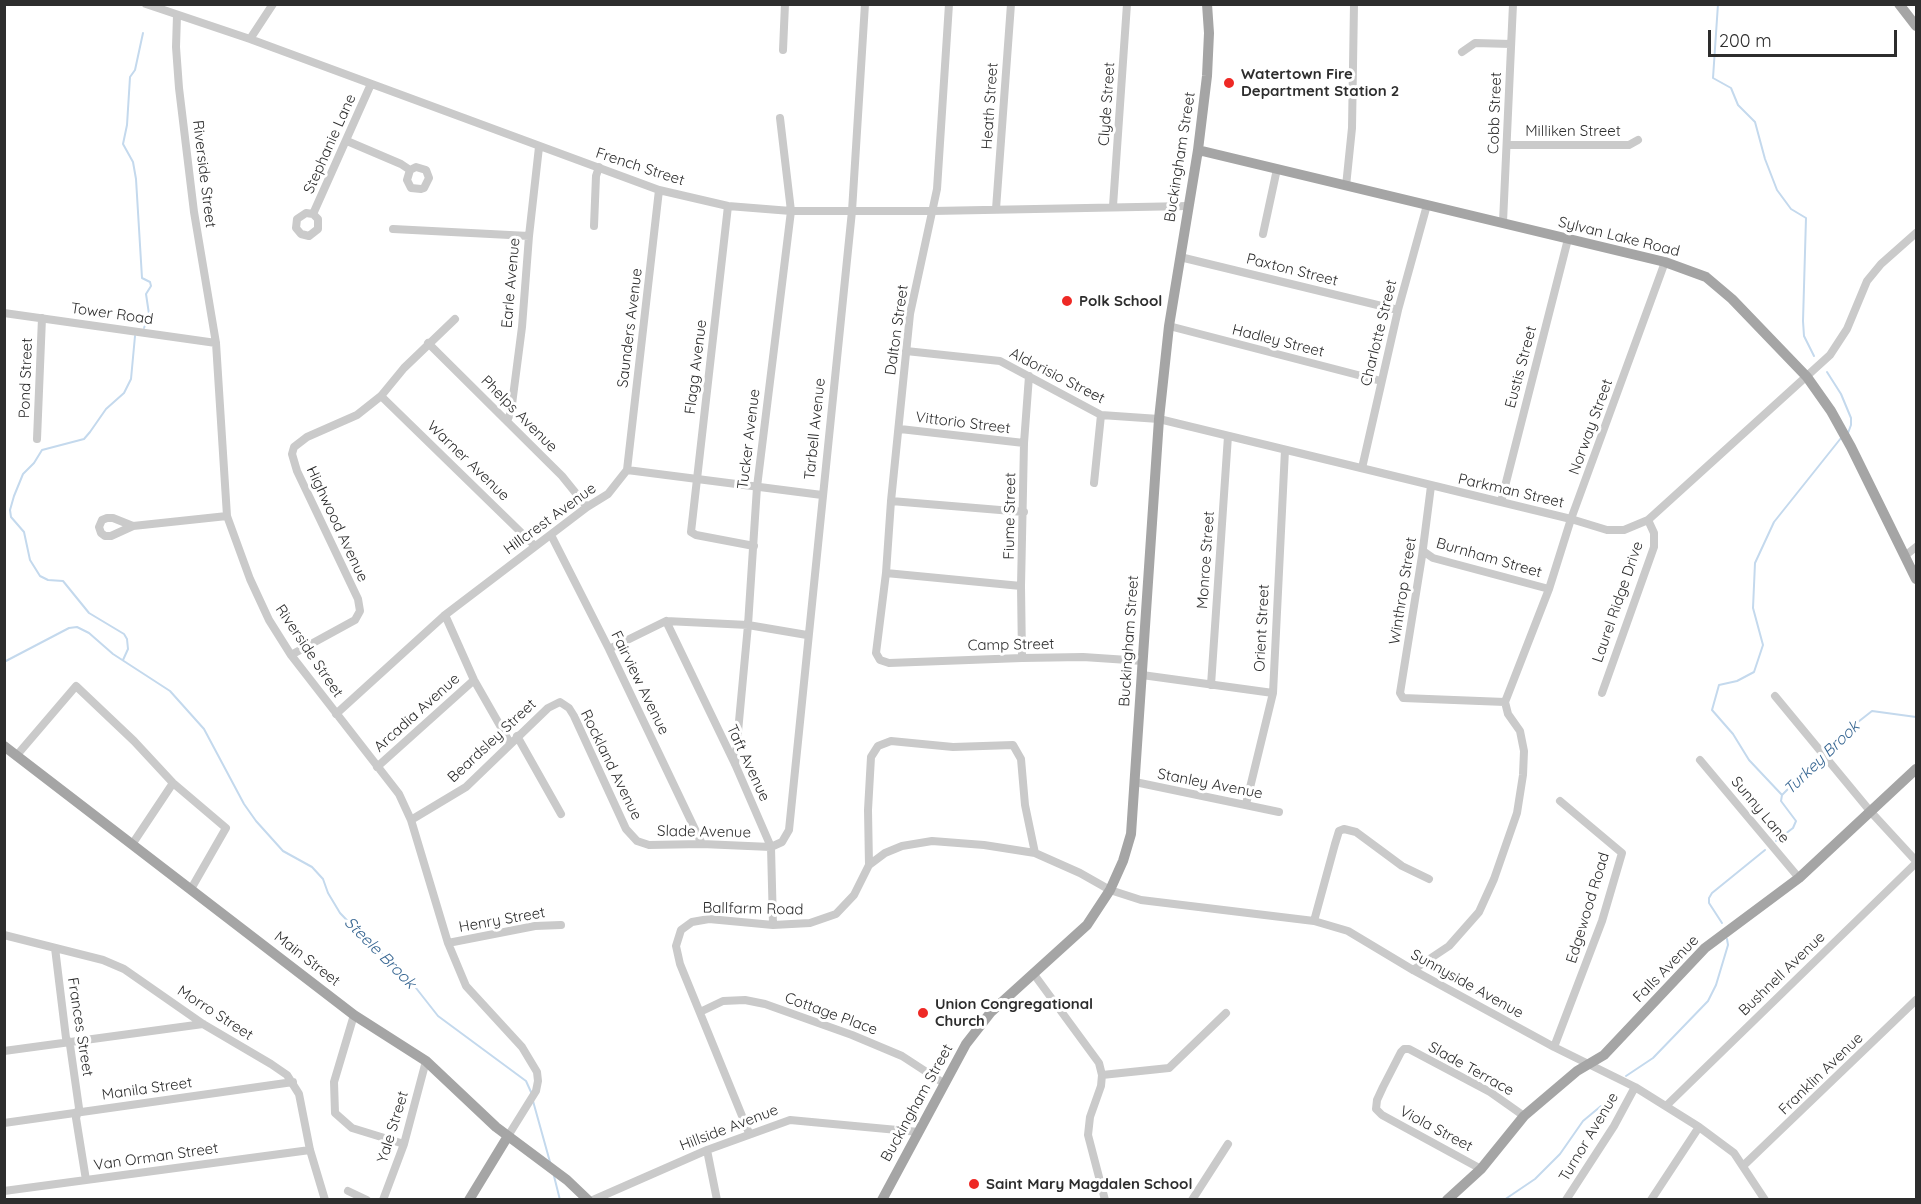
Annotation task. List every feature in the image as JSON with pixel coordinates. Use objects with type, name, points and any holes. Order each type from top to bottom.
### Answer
[{"type":"main road","name":"Buckingham Street","points":[[882,1200],[966,1044],[991,1012],[1087,925],[1110,890],[1123,861],[1131,834],[1159,419],[1169,326],[1198,150],[1207,76],[1208,4]]},
{"type":"main road","points":[[1899,4],[1917,26]]},
{"type":"main road","name":"Sylvan Lake Road","points":[[1198,150],[1665,262],[1706,277],[1732,299],[1807,377],[1845,436],[1917,579]]},
{"type":"main road","name":"Main Street","points":[[4,746],[354,1015],[426,1061],[508,1136],[564,1178],[588,1200]]},
{"type":"main road","name":"Falls Avenue","points":[[1447,1200],[1481,1168],[1524,1116],[1576,1071],[1604,1055],[1705,948],[1799,878],[1917,769]]},
{"type":"main road","points":[[469,1200],[508,1136]]},
{"type":"street","name":"French Street","points":[[146,4],[250,39],[659,190],[728,206],[791,211],[933,212],[1188,206]]},
{"type":"street","points":[[250,39],[273,4]]},
{"type":"street","points":[[783,50],[785,4]]},
{"type":"street","name":"Tarbell Avenue","points":[[771,847],[782,842],[789,830],[807,635],[852,211],[865,4]]},
{"type":"street","name":"Dalton Street","points":[[880,660],[876,653],[886,573],[910,314],[937,189],[949,4]]},
{"type":"street","name":"Heath Street","points":[[996,209],[1011,4]]},
{"type":"street","name":"Clyde Street","points":[[1113,206],[1127,4]]},
{"type":"street","points":[[1346,186],[1352,128],[1354,4]]},
{"type":"street","name":"Cobb Street","points":[[1503,222],[1514,4]]},
{"type":"street","name":"Riverside Street","points":[[177,15],[177,57],[194,212],[216,343],[227,516],[250,579],[269,620],[291,655],[399,794],[411,820],[448,943],[466,986],[522,1047],[537,1072],[536,1091],[508,1136]]},
{"type":"street","points":[[1462,52],[1475,43],[1511,44]]},
{"type":"street","name":"Stephanie Lane","points":[[313,214],[371,84]]},
{"type":"street","name":"Tucker Avenue","points":[[735,764],[748,625],[757,487],[791,211],[780,118]]},
{"type":"street","name":"Milliken Street","points":[[1508,145],[1629,145],[1638,140]]},
{"type":"street","points":[[347,141],[410,170]]},
{"type":"street","name":"Earle Avenue","points":[[507,421],[522,327],[539,147]]},
{"type":"street","points":[[594,226],[596,176],[599,167]]},
{"type":"street","points":[[1263,234],[1277,169]]},
{"type":"street","name":"Saunders Avenue","points":[[627,470],[659,190]]},
{"type":"street","name":"Charlotte Street","points":[[1362,468],[1398,310],[1427,205]]},
{"type":"street","name":"Flagg Avenue","points":[[728,206],[691,532],[696,535],[754,546]]},
{"type":"street","points":[[393,229],[529,236]]},
{"type":"street","name":"Parkman Street","points":[[1159,419],[1571,519],[1607,530],[1623,530],[1648,519],[1830,355],[1847,329],[1867,281],[1881,264],[1917,232]]},
{"type":"street","name":"Eustis Street","points":[[1501,502],[1568,239]]},
{"type":"street","name":"Paxton Street","points":[[1180,257],[1398,310]]},
{"type":"street","name":"Norway Street","points":[[1505,702],[1549,589],[1571,519],[1665,262]]},
{"type":"street","name":"Tower Road","points":[[4,313],[216,343]]},
{"type":"street","name":"Pond Street","points":[[37,439],[42,318]]},
{"type":"street","points":[[381,396],[404,368],[455,319]]},
{"type":"street","name":"Hadley Street","points":[[1169,326],[1381,381]]},
{"type":"street","name":"Phelps Avenue","points":[[428,344],[562,476],[587,507]]},
{"type":"street","name":"Aldorisio Street","points":[[906,351],[1000,361],[1101,414],[1159,419]]},
{"type":"street","name":"Fiume Street","points":[[1022,658],[1024,443],[1029,376]]},
{"type":"street","name":"Highwood Avenue","points":[[291,655],[356,620],[360,611],[358,599],[297,471],[292,454],[294,447],[307,437],[357,415],[381,396]]},
{"type":"street","name":"Warner Avenue","points":[[381,396],[535,546]]},
{"type":"street","points":[[1094,483],[1101,414]]},
{"type":"street","name":"Vittorio Street","points":[[900,429],[1024,443]]},
{"type":"street","name":"Monroe Street","points":[[1210,686],[1228,436]]},
{"type":"street","name":"Orient Street","points":[[1246,804],[1273,693],[1285,450]]},
{"type":"street","points":[[627,470],[822,495]]},
{"type":"street","name":"Hillcrest Avenue","points":[[336,714],[445,615],[587,507],[608,494],[627,470]]},
{"type":"street","name":"Winthrop Street","points":[[1431,486],[1400,693],[1403,698],[1505,702]]},
{"type":"street","points":[[891,501],[1024,512]]},
{"type":"street","points":[[133,526],[227,516]]},
{"type":"street","name":"Laurel Ridge Drive","points":[[1602,693],[1654,547],[1654,533],[1648,519]]},
{"type":"street","name":"Fairview Avenue","points":[[551,535],[609,649],[702,844]]},
{"type":"street","points":[[1906,555],[1917,547]]},
{"type":"street","name":"Burnham Street","points":[[1423,551],[1433,558],[1549,589]]},
{"type":"street","points":[[886,573],[1021,586]]},
{"type":"street","points":[[445,615],[474,680],[510,743]]},
{"type":"street","points":[[609,649],[666,621],[748,625],[807,635]]},
{"type":"street","name":"Taft Avenue","points":[[666,621],[735,764],[771,847],[773,924]]},
{"type":"street","name":"Camp Street","points":[[880,660],[889,663],[1083,657],[1143,661]]},
{"type":"street","points":[[1142,675],[1273,693]]},
{"type":"street","name":"Arcadia Avenue","points":[[377,767],[474,680]]},
{"type":"street","points":[[17,755],[76,686],[134,741],[173,783],[226,828],[192,889]]},
{"type":"street","points":[[1775,696],[1870,811],[1917,862]]},
{"type":"street","name":"Beardsley Street","points":[[411,820],[466,787],[517,736],[548,708],[560,702]]},
{"type":"street","name":"Rockland Avenue","points":[[560,702],[574,716],[626,829],[636,841]]},
{"type":"street","points":[[1413,970],[1449,946],[1479,912],[1494,879],[1517,813],[1524,751],[1520,731],[1508,714],[1505,702]]},
{"type":"street","points":[[517,736],[561,814]]},
{"type":"street","points":[[869,865],[868,810],[871,757],[878,746],[891,741],[953,747],[1013,745],[1021,759],[1025,805],[1035,853]]},
{"type":"street","name":"Sunny Lane","points":[[1700,760],[1799,878]]},
{"type":"street","name":"Stanley Avenue","points":[[1135,782],[1279,812]]},
{"type":"street","points":[[133,843],[173,783]]},
{"type":"street","name":"Edgewood Road","points":[[1554,1047],[1602,921],[1622,853],[1560,801]]},
{"type":"street","points":[[1314,921],[1339,831],[1344,829],[1356,832],[1402,866],[1430,879]]},
{"type":"street","name":"Slade Avenue","points":[[636,841],[649,845],[702,844],[771,847]]},
{"type":"street","points":[[869,865],[885,853],[902,846],[932,841],[984,845],[1035,853],[1080,873],[1110,890]]},
{"type":"street","name":"Bushnell Avenue","points":[[1666,1106],[1917,862]]},
{"type":"street","name":"Ballfarm Road","points":[[749,1133],[680,964],[676,946],[681,930],[692,922],[709,919],[773,924],[810,923],[836,914],[854,895],[869,865]]},
{"type":"street","name":"Sunnyside Avenue","points":[[1110,890],[1141,900],[1314,921],[1348,932],[1554,1047],[1635,1087],[1699,1126],[1734,1153],[1765,1200]]},
{"type":"street","name":"Henry Street","points":[[448,943],[535,926],[561,925]]},
{"type":"street","name":"Morro Street","points":[[4,935],[103,960],[124,969],[202,1024],[271,1064],[293,1082]]},
{"type":"street","name":"Frances Street","points":[[56,948],[66,1038],[69,1042],[79,1108],[76,1118],[86,1180]]},
{"type":"street","points":[[1033,973],[1099,1063],[1102,1075],[1101,1086],[1090,1117],[1088,1135],[1105,1200]]},
{"type":"street","name":"Cottage Place","points":[[700,1012],[723,1001],[745,1000],[765,1004],[852,1035],[902,1056],[945,1084]]},
{"type":"street","name":"Franklin Avenue","points":[[1743,1166],[1917,1000]]},
{"type":"street","points":[[1102,1075],[1169,1068],[1226,1013]]},
{"type":"street","points":[[354,1015],[334,1082],[335,1113],[352,1128],[404,1144]]},
{"type":"street","points":[[4,1052],[202,1024]]},
{"type":"street","name":"Slade Terrace","points":[[1404,1049],[1409,1049],[1490,1092],[1524,1116]]},
{"type":"street","name":"Viola Street","points":[[1404,1049],[1383,1087],[1376,1108],[1382,1115],[1481,1168]]},
{"type":"street","name":"Yale Street","points":[[383,1200],[404,1144],[426,1061]]},
{"type":"street","points":[[293,1082],[299,1094],[310,1150],[325,1200]]},
{"type":"street","name":"Manila Street","points":[[4,1123],[293,1082]]},
{"type":"street","name":"Turnor Avenue","points":[[1566,1200],[1614,1126],[1635,1087]]},
{"type":"street","name":"Hillside Avenue","points":[[593,1200],[707,1150],[790,1120],[919,1132]]},
{"type":"street","points":[[1651,1200],[1699,1126]]},
{"type":"street","points":[[1192,1200],[1228,1144]]},
{"type":"street","name":"Van Orman Street","points":[[4,1191],[310,1150]]},
{"type":"street","points":[[707,1150],[717,1200]]},
{"type":"street","points":[[348,1191],[367,1200]]},
{"type":"waterway","points":[[1718,4],[1713,78],[1731,88],[1738,105],[1755,122],[1765,159],[1777,190],[1791,209],[1806,218],[1803,321],[1804,336],[1814,356]]},
{"type":"waterway","points":[[143,33],[135,70],[130,77],[127,125],[123,144],[133,162],[136,179],[142,278],[150,282],[151,286],[146,294],[149,314],[144,328]]},
{"type":"waterway","points":[[123,660],[128,649],[124,634],[89,613],[63,581],[48,580],[40,576],[30,560],[24,532],[11,517],[10,510],[23,474],[42,450],[84,439],[106,409],[124,393],[131,379],[135,336]]},
{"type":"waterway","points":[[1827,372],[1841,394],[1851,418],[1848,433]]},
{"type":"waterway","points":[[1782,795],[1749,760],[1733,734],[1712,710],[1719,685],[1737,681],[1754,672],[1763,645],[1753,608],[1755,563],[1774,522],[1841,438]]},
{"type":"waterway","name":"Steele Brook","points":[[4,662],[69,628],[77,627],[89,633],[113,654],[170,691],[204,729],[244,804],[283,851],[312,867],[323,879],[340,913],[405,974],[438,1016],[526,1081],[531,1092]]},
{"type":"waterway","name":"Turkey Brook","points":[[1782,795],[1844,733],[1872,711],[1916,717]]},
{"type":"waterway","name":"Turkey Brook","points":[[1776,841],[1793,828],[1796,821],[1781,801],[1782,795]]},
{"type":"waterway","name":"Turkey Brook","points":[[1722,923],[1709,903],[1709,898],[1712,893],[1765,850]]},
{"type":"waterway","name":"Turkey Brook","points":[[1626,1076],[1653,1058],[1708,1001],[1716,985],[1728,945],[1727,939]]},
{"type":"waterway","name":"Steele Brook","points":[[533,1101],[550,1162]]},
{"type":"waterway","name":"Turkey Brook","points":[[1504,1200],[1535,1179],[1560,1154],[1583,1121],[1601,1106]]},
{"type":"waterway","name":"Steele Brook","points":[[554,1176],[560,1200]]},
{"type":"place","name":"Watertown Fire Department Station 2","points":[[1229,83]]},
{"type":"place","name":"Polk School","points":[[1067,301]]},
{"type":"place","name":"Union Congregational Church","points":[[923,1013]]},
{"type":"place","name":"Saint Mary Magdalen School","points":[[974,1184]]}]
